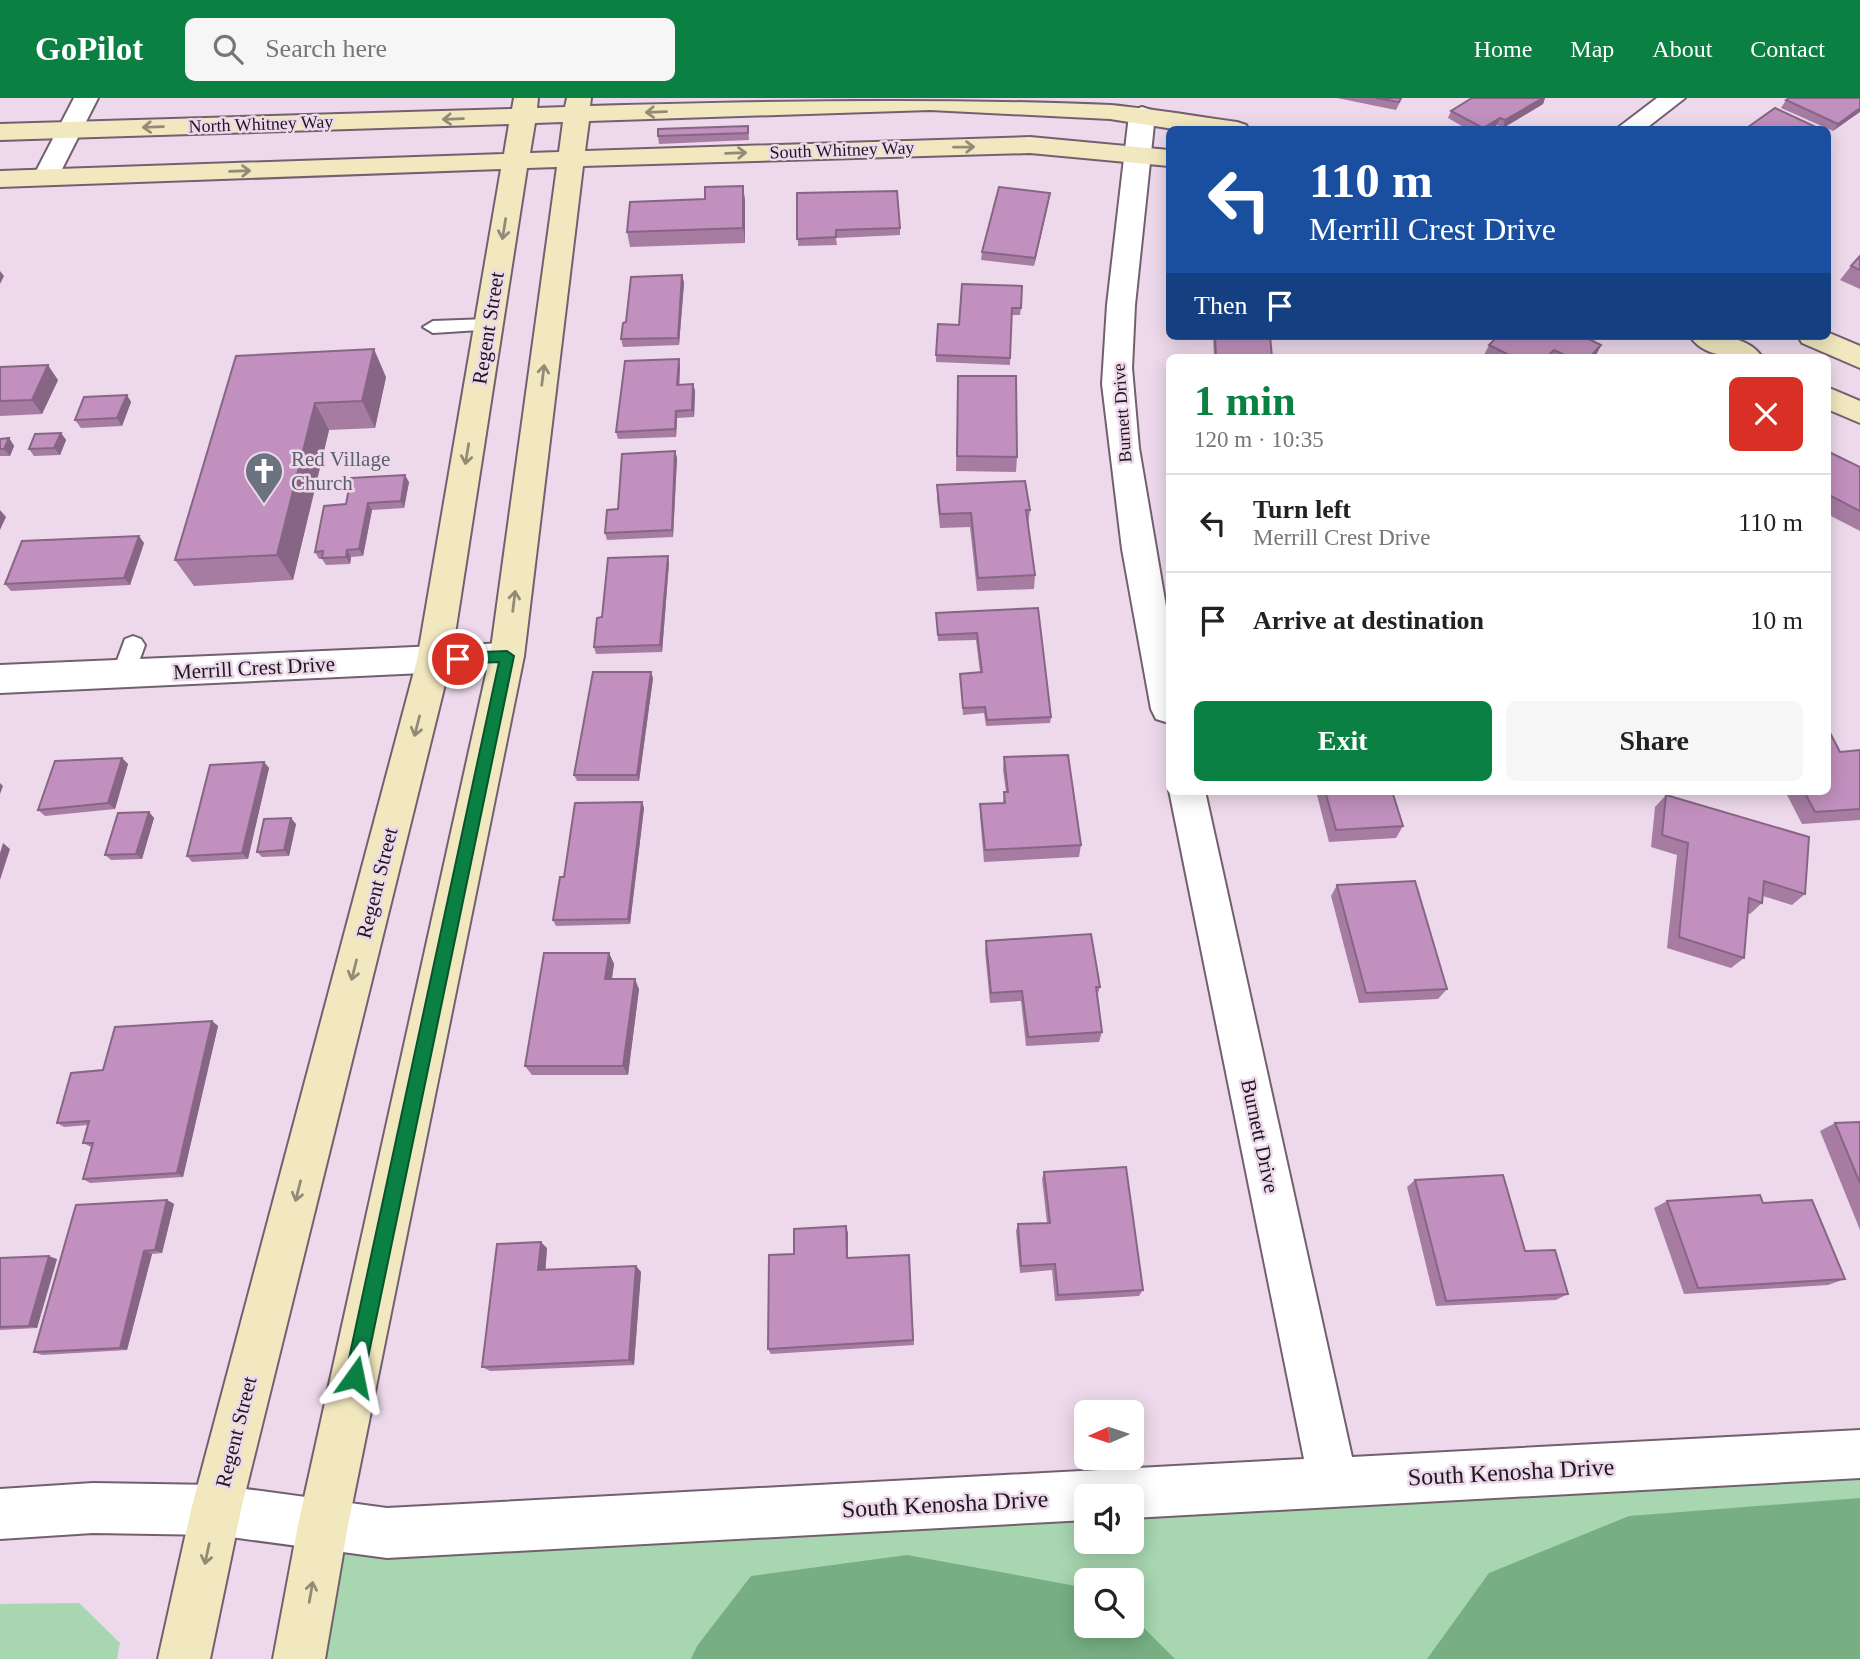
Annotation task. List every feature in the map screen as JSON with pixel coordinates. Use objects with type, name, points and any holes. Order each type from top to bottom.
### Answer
[{"type":"street","points":[[46,177],[86,98]]},
{"type":"street","points":[[1633,126],[1673,98]]},
{"type":"street","points":[[524,108],[929,103],[1034,106],[1142,115],[1212,126]]},
{"type":"street","points":[[299,1659],[323,1525],[507,656],[578,106]]},
{"type":"street","name":"North Whitney Way","points":[[0,132],[524,108]]},
{"type":"street","name":"Regent Street","points":[[184,1659],[216,1510],[434,660],[524,108]]},
{"type":"street","name":"Burnett Drive","points":[[1142,115],[1155,155],[1122,278],[1117,370],[1122,438],[1144,594],[1166,695]]},
{"type":"street","name":"South Whitney Way","points":[[515,162],[1030,145],[1155,155]]},
{"type":"street","points":[[0,178],[515,162]]},
{"type":"street","points":[[1712,340],[1741,354]]},
{"type":"street","points":[[1821,340],[1860,358]]},
{"type":"street","points":[[1831,399],[1860,413]]},
{"type":"street","name":"Merrill Crest Drive","points":[[0,679],[129,659],[434,660],[507,656]]},
{"type":"street","name":"Burnett Drive","points":[[1187,795],[1333,1481]]},
{"type":"street","name":"South Kenosha Drive","points":[[0,1514],[93,1508],[216,1510],[323,1525],[401,1532],[1860,1454]]},
{"type":"lane","points":[[433,327],[488,325]]},
{"type":"green space","points":[[1860,1454],[1860,1659],[299,1659],[323,1525],[1074,1492],[1074,1554],[1144,1554],[1144,1489]]},
{"type":"green space","points":[[1860,1498],[1860,1659],[1427,1659],[1489,1573],[1629,1516]]},
{"type":"green space","points":[[907,1555],[1074,1586],[1074,1638],[1144,1638],[1144,1628],[1175,1659],[691,1659],[697,1646],[751,1576]]},
{"type":"green space","points":[[79,1603],[120,1643],[117,1659],[0,1659],[0,1604]]},
{"type":"building","points":[[1376,98],[1401,98],[1399,102]]},
{"type":"building","points":[[1472,98],[1543,98],[1505,120],[1500,118],[1486,126],[1479,126],[1451,111]]},
{"type":"building","points":[[1860,98],[1860,108],[1838,124],[1786,100]]},
{"type":"building","points":[[1775,108],[1814,126],[1750,126]]},
{"type":"building","points":[[748,126],[748,133],[658,136],[658,129]]},
{"type":"building","points":[[743,186],[743,228],[627,232],[630,202],[705,199],[705,187]]},
{"type":"building","points":[[999,187],[1050,193],[1035,258],[982,252]]},
{"type":"building","points":[[897,191],[900,228],[836,230],[836,237],[797,239],[797,193]]},
{"type":"building","points":[[1860,256],[1860,270],[1851,266]]},
{"type":"building","points":[[682,275],[678,338],[621,339],[623,323],[626,322],[631,277]]},
{"type":"building","points":[[962,284],[1022,286],[1021,308],[1012,308],[1010,358],[936,355],[938,324],[959,325]]},
{"type":"building","points":[[1215,340],[1270,340],[1272,354],[1216,354]]},
{"type":"building","points":[[1494,340],[1591,340],[1601,345],[1593,354],[1563,354],[1554,350],[1550,354],[1507,354],[1489,345]]},
{"type":"building","name":"Red Village Church","points":[[374,349],[362,401],[315,403],[277,555],[175,560],[236,356]]},
{"type":"building","points":[[679,359],[677,385],[693,384],[692,410],[676,411],[675,429],[616,432],[625,361]]},
{"type":"building","points":[[48,365],[32,400],[0,401],[0,367]]},
{"type":"building","points":[[958,376],[1016,376],[1017,457],[957,456]]},
{"type":"building","points":[[127,395],[117,418],[75,420],[84,397]]},
{"type":"building","points":[[61,433],[54,448],[29,449],[35,434]]},
{"type":"building","points":[[9,438],[4,449],[0,449],[0,439]]},
{"type":"building","points":[[675,451],[672,530],[605,533],[607,510],[618,509],[622,454]]},
{"type":"building","points":[[1831,453],[1860,467],[1860,511],[1831,496]]},
{"type":"building","points":[[405,475],[401,501],[368,503],[359,549],[347,550],[346,557],[322,558],[323,551],[315,552],[324,506],[346,504],[351,478]]},
{"type":"building","points":[[1025,481],[1035,575],[978,578],[971,513],[940,514],[937,485]]},
{"type":"building","points":[[139,536],[124,578],[5,584],[22,541]]},
{"type":"building","points":[[668,556],[660,645],[594,647],[597,618],[602,617],[608,558]]},
{"type":"building","points":[[1038,608],[1051,717],[987,720],[985,707],[963,708],[960,674],[982,672],[977,633],[938,635],[936,613]]},
{"type":"building","points":[[593,672],[651,672],[637,775],[574,775]]},
{"type":"building","points":[[1831,735],[1840,752],[1860,750],[1860,809],[1815,812],[1806,795],[1831,795]]},
{"type":"building","points":[[1068,755],[1081,845],[985,850],[980,804],[1005,803],[1004,792],[1008,792],[1004,757]]},
{"type":"building","points":[[122,758],[108,803],[38,810],[55,761]]},
{"type":"building","points":[[264,762],[242,853],[187,856],[210,765]]},
{"type":"building","points":[[1326,795],[1393,795],[1403,826],[1336,830]]},
{"type":"building","points":[[1666,795],[1809,837],[1805,894],[1764,881],[1762,903],[1749,898],[1744,958],[1679,937],[1688,843],[1662,835]]},
{"type":"building","points":[[642,802],[628,919],[553,920],[560,877],[564,877],[575,803]]},
{"type":"building","points":[[149,812],[136,854],[105,855],[118,813]]},
{"type":"building","points":[[291,818],[284,850],[257,852],[264,819]]},
{"type":"building","points":[[1415,881],[1447,989],[1366,993],[1337,885]]},
{"type":"building","points":[[1091,934],[1100,987],[1096,987],[1102,1032],[1028,1037],[1022,991],[991,993],[986,941]]},
{"type":"building","points":[[544,953],[609,953],[605,979],[635,979],[623,1066],[525,1066]]},
{"type":"building","points":[[212,1021],[177,1173],[83,1179],[93,1143],[83,1143],[89,1121],[57,1123],[71,1073],[103,1070],[115,1027]]},
{"type":"building","points":[[1860,1122],[1860,1183],[1835,1123]]},
{"type":"building","points":[[1126,1167],[1143,1290],[1058,1295],[1055,1264],[1021,1266],[1018,1224],[1050,1223],[1044,1172]]},
{"type":"building","points":[[1503,1175],[1525,1251],[1555,1250],[1568,1294],[1446,1301],[1415,1180]]},
{"type":"building","points":[[1760,1195],[1763,1203],[1812,1200],[1845,1279],[1698,1288],[1667,1201]]},
{"type":"building","points":[[167,1200],[155,1250],[144,1251],[120,1348],[34,1352],[76,1205]]},
{"type":"building","points":[[846,1226],[847,1258],[909,1255],[913,1340],[768,1349],[769,1255],[794,1254],[794,1229]]},
{"type":"building","points":[[541,1242],[538,1270],[636,1266],[629,1360],[482,1367],[497,1244]]},
{"type":"building","points":[[49,1256],[29,1326],[0,1327],[0,1258]]},
{"type":"place","name":"Red Village Church","points":[[264,505]]},
{"type":"route","points":[[355,1377],[507,656],[458,659]]}]
